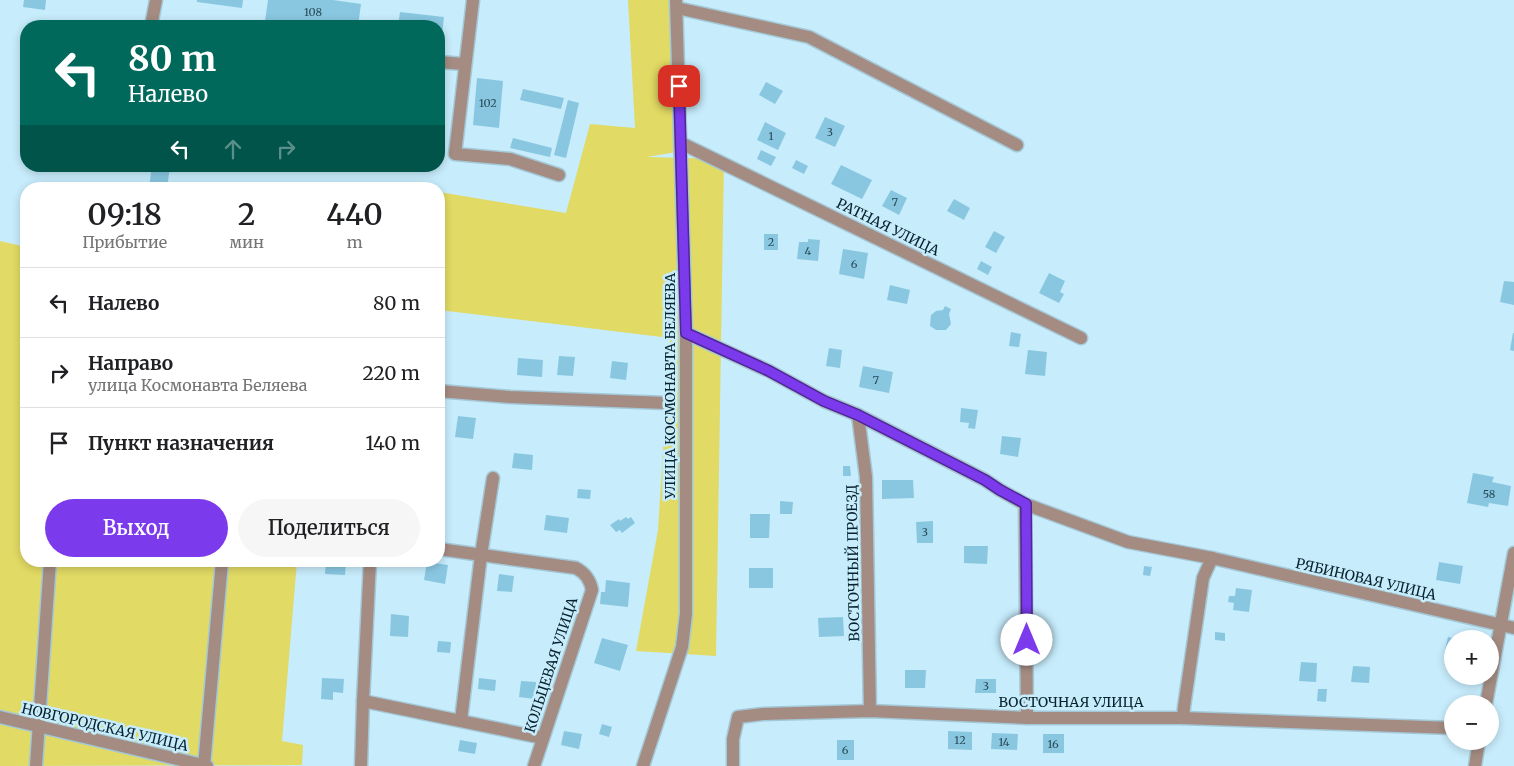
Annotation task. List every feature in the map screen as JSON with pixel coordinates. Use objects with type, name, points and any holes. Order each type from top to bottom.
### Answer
[{"type":"street","points":[[152,20],[156,0]]},
{"type":"street","points":[[472,0],[455,154],[510,159],[559,175]]},
{"type":"street","points":[[676,4],[809,37],[1017,146]]},
{"type":"street","name":"УЛИЦА КОСМОНАВТА БЕЛЯЕВА","points":[[643,766],[682,647],[686,614],[686,333],[676,4]]},
{"type":"street","points":[[445,62],[464,64]]},
{"type":"street","name":"РАТНАЯ УЛИЦА","points":[[681,144],[1082,338]]},
{"type":"street","name":"РЯБИНОВАЯ УЛИЦА","points":[[686,333],[769,371],[824,401],[858,415],[985,480],[1026,504],[1128,542],[1212,558],[1514,628]]},
{"type":"street","points":[[445,392],[510,397],[666,403]]},
{"type":"street","name":"ВОСТОЧНЫЙ ПРОЕЗД","points":[[858,415],[866,477],[870,711]]},
{"type":"street","points":[[461,720],[492,478]]},
{"type":"street","points":[[1026,504],[1027,718]]},
{"type":"street","name":"КОЛЬЦЕВАЯ УЛИЦА","points":[[445,550],[576,568],[591,582],[592,590],[534,766]]},
{"type":"street","points":[[1488,695],[1514,552]]},
{"type":"street","points":[[1183,718],[1203,578],[1212,558]]},
{"type":"street","points":[[36,766],[50,567]]},
{"type":"street","points":[[205,766],[222,567]]},
{"type":"street","points":[[362,766],[362,701],[370,567]]},
{"type":"street","points":[[362,701],[543,738]]},
{"type":"street","name":"ВОСТОЧНАЯ УЛИЦА","points":[[732,766],[738,718],[763,714],[870,711],[1027,718],[1183,718],[1444,728]]},
{"type":"street","name":"НОВГОРОДСКАЯ УЛИЦА","points":[[0,717],[205,766]]},
{"type":"street","points":[[1475,766],[1478,750]]},
{"type":"shaded area","points":[[628,0],[670,0],[677,152],[647,157],[724,159],[716,656],[636,651],[658,530],[670,338],[445,311],[445,193],[566,213],[590,124],[635,128]]},
{"type":"shaded area","points":[[0,241],[20,246],[20,567],[296,567],[282,741],[303,745],[302,765],[0,766]]},
{"type":"building","points":[[24,0],[46,0],[45,10],[23,7]]},
{"type":"building","points":[[197,0],[243,0],[242,8],[197,2]]},
{"type":"building","points":[[268,0],[333,0],[361,4],[359,20],[265,20]]},
{"type":"building","points":[[400,12],[444,17],[444,20],[399,20]]},
{"type":"building","points":[[477,78],[503,81],[499,128],[473,125]]},
{"type":"building","points":[[766,82],[783,91],[775,104],[759,95]]},
{"type":"building","points":[[523,89],[564,98],[561,109],[520,100]]},
{"type":"building","points":[[568,100],[579,103],[566,158],[554,155]]},
{"type":"building","points":[[825,117],[845,126],[835,147],[815,138]]},
{"type":"building","points":[[765,122],[786,133],[778,150],[757,140]]},
{"type":"building","points":[[513,138],[552,148],[550,157],[510,148]]},
{"type":"building","points":[[761,150],[776,157],[771,166],[757,159]]},
{"type":"building","points":[[796,160],[808,166],[804,174],[792,168]]},
{"type":"building","points":[[841,165],[872,180],[862,199],[831,184]]},
{"type":"building","points":[[151,172],[169,172],[168,182],[150,182]]},
{"type":"building","points":[[891,190],[907,198],[899,215],[882,206]]},
{"type":"building","points":[[954,199],[970,208],[964,220],[947,211]]},
{"type":"building","points":[[994,231],[1005,237],[996,253],[985,247]]},
{"type":"building","points":[[764,234],[778,234],[778,250],[764,250]]},
{"type":"building","points":[[808,239],[820,240],[818,261],[797,259],[799,242],[808,242]]},
{"type":"building","points":[[843,249],[868,253],[864,279],[839,274]]},
{"type":"building","points":[[981,261],[992,267],[988,275],[977,269]]},
{"type":"building","points":[[1049,273],[1065,281],[1060,292],[1064,294],[1059,303],[1039,293]]},
{"type":"building","points":[[1504,281],[1514,282],[1514,305],[1500,302]]},
{"type":"building","points":[[890,285],[910,290],[907,304],[887,300]]},
{"type":"building","points":[[945,306],[951,309],[949,314],[951,324],[946,330],[936,330],[930,326],[931,315],[936,311],[943,310]]},
{"type":"building","points":[[1011,332],[1021,334],[1019,347],[1009,346]]},
{"type":"building","points":[[1514,333],[1514,351],[1510,350]]},
{"type":"building","points":[[829,348],[842,350],[840,368],[826,366]]},
{"type":"building","points":[[1028,350],[1047,352],[1045,376],[1025,374]]},
{"type":"building","points":[[559,356],[575,357],[573,376],[557,375]]},
{"type":"building","points":[[518,358],[543,360],[542,377],[517,375]]},
{"type":"building","points":[[612,361],[628,363],[626,380],[610,378]]},
{"type":"building","points":[[863,366],[893,372],[889,393],[859,387]]},
{"type":"building","points":[[961,408],[978,410],[975,429],[968,428],[969,423],[960,422]]},
{"type":"building","points":[[458,416],[476,418],[473,439],[455,437]]},
{"type":"building","points":[[1002,436],[1021,438],[1018,457],[1000,454]]},
{"type":"building","points":[[514,453],[533,455],[532,470],[512,468]]},
{"type":"building","points":[[843,466],[850,466],[851,476],[843,476]]},
{"type":"building","points":[[1473,473],[1494,477],[1492,482],[1511,486],[1508,506],[1489,503],[1488,507],[1467,503]]},
{"type":"building","points":[[882,480],[913,480],[914,498],[882,499]]},
{"type":"building","points":[[578,489],[591,490],[590,499],[577,498]]},
{"type":"building","points":[[780,501],[793,502],[792,514],[780,514]]},
{"type":"building","points":[[750,514],[770,514],[769,538],[750,538]]},
{"type":"building","points":[[546,515],[569,518],[567,533],[544,530]]},
{"type":"building","points":[[626,517],[628,519],[631,517],[635,523],[622,533],[620,530],[616,532],[610,525]]},
{"type":"building","points":[[933,521],[933,543],[917,543],[916,522]]},
{"type":"building","points":[[964,546],[988,546],[987,564],[964,563]]},
{"type":"building","points":[[1439,562],[1463,566],[1460,584],[1436,580]]},
{"type":"building","points":[[445,565],[448,565],[445,584],[424,580],[426,567],[445,567]]},
{"type":"building","points":[[1144,566],[1152,567],[1150,576],[1143,575]]},
{"type":"building","points":[[326,567],[346,567],[345,575],[325,574]]},
{"type":"building","points":[[749,568],[773,568],[773,588],[749,588]]},
{"type":"building","points":[[499,574],[514,576],[512,592],[497,591]]},
{"type":"building","points":[[606,580],[630,583],[628,607],[600,604],[601,592],[605,592]]},
{"type":"building","points":[[1236,588],[1252,590],[1249,612],[1233,610],[1234,603],[1228,602],[1229,596],[1235,596]]},
{"type":"building","points":[[391,614],[409,616],[408,637],[390,636]]},
{"type":"building","points":[[843,617],[844,636],[819,637],[818,618]]},
{"type":"building","points":[[1215,632],[1225,633],[1225,641],[1215,640]]},
{"type":"building","points":[[602,638],[628,645],[620,671],[594,663]]},
{"type":"building","points":[[438,641],[451,642],[450,653],[437,652]]},
{"type":"building","points":[[1301,662],[1317,663],[1316,682],[1299,681]]},
{"type":"building","points":[[1353,666],[1370,667],[1369,683],[1351,682]]},
{"type":"building","points":[[905,670],[926,670],[925,688],[905,688]]},
{"type":"building","points":[[322,678],[344,679],[343,693],[333,692],[333,700],[321,699]]},
{"type":"building","points":[[479,678],[496,680],[495,691],[478,689]]},
{"type":"building","points":[[976,679],[996,679],[996,693],[975,693]]},
{"type":"building","points":[[521,681],[536,682],[535,699],[519,697]]},
{"type":"building","points":[[1318,689],[1327,689],[1326,702],[1317,701]]},
{"type":"building","points":[[602,724],[612,727],[609,737],[599,734]]},
{"type":"building","points":[[564,731],[582,734],[579,749],[561,745]]},
{"type":"building","points":[[948,731],[972,732],[972,750],[948,749]]},
{"type":"building","points":[[992,733],[1018,734],[1017,750],[991,749]]},
{"type":"building","points":[[1043,734],[1064,734],[1064,753],[1043,753]]},
{"type":"building","points":[[460,740],[477,743],[475,754],[458,751]]},
{"type":"building","points":[[837,740],[854,740],[854,760],[837,760]]},
{"type":"route","points":[[679,86],[686,333],[769,371],[824,401],[858,415],[985,480],[1026,504],[1027,640]]}]
